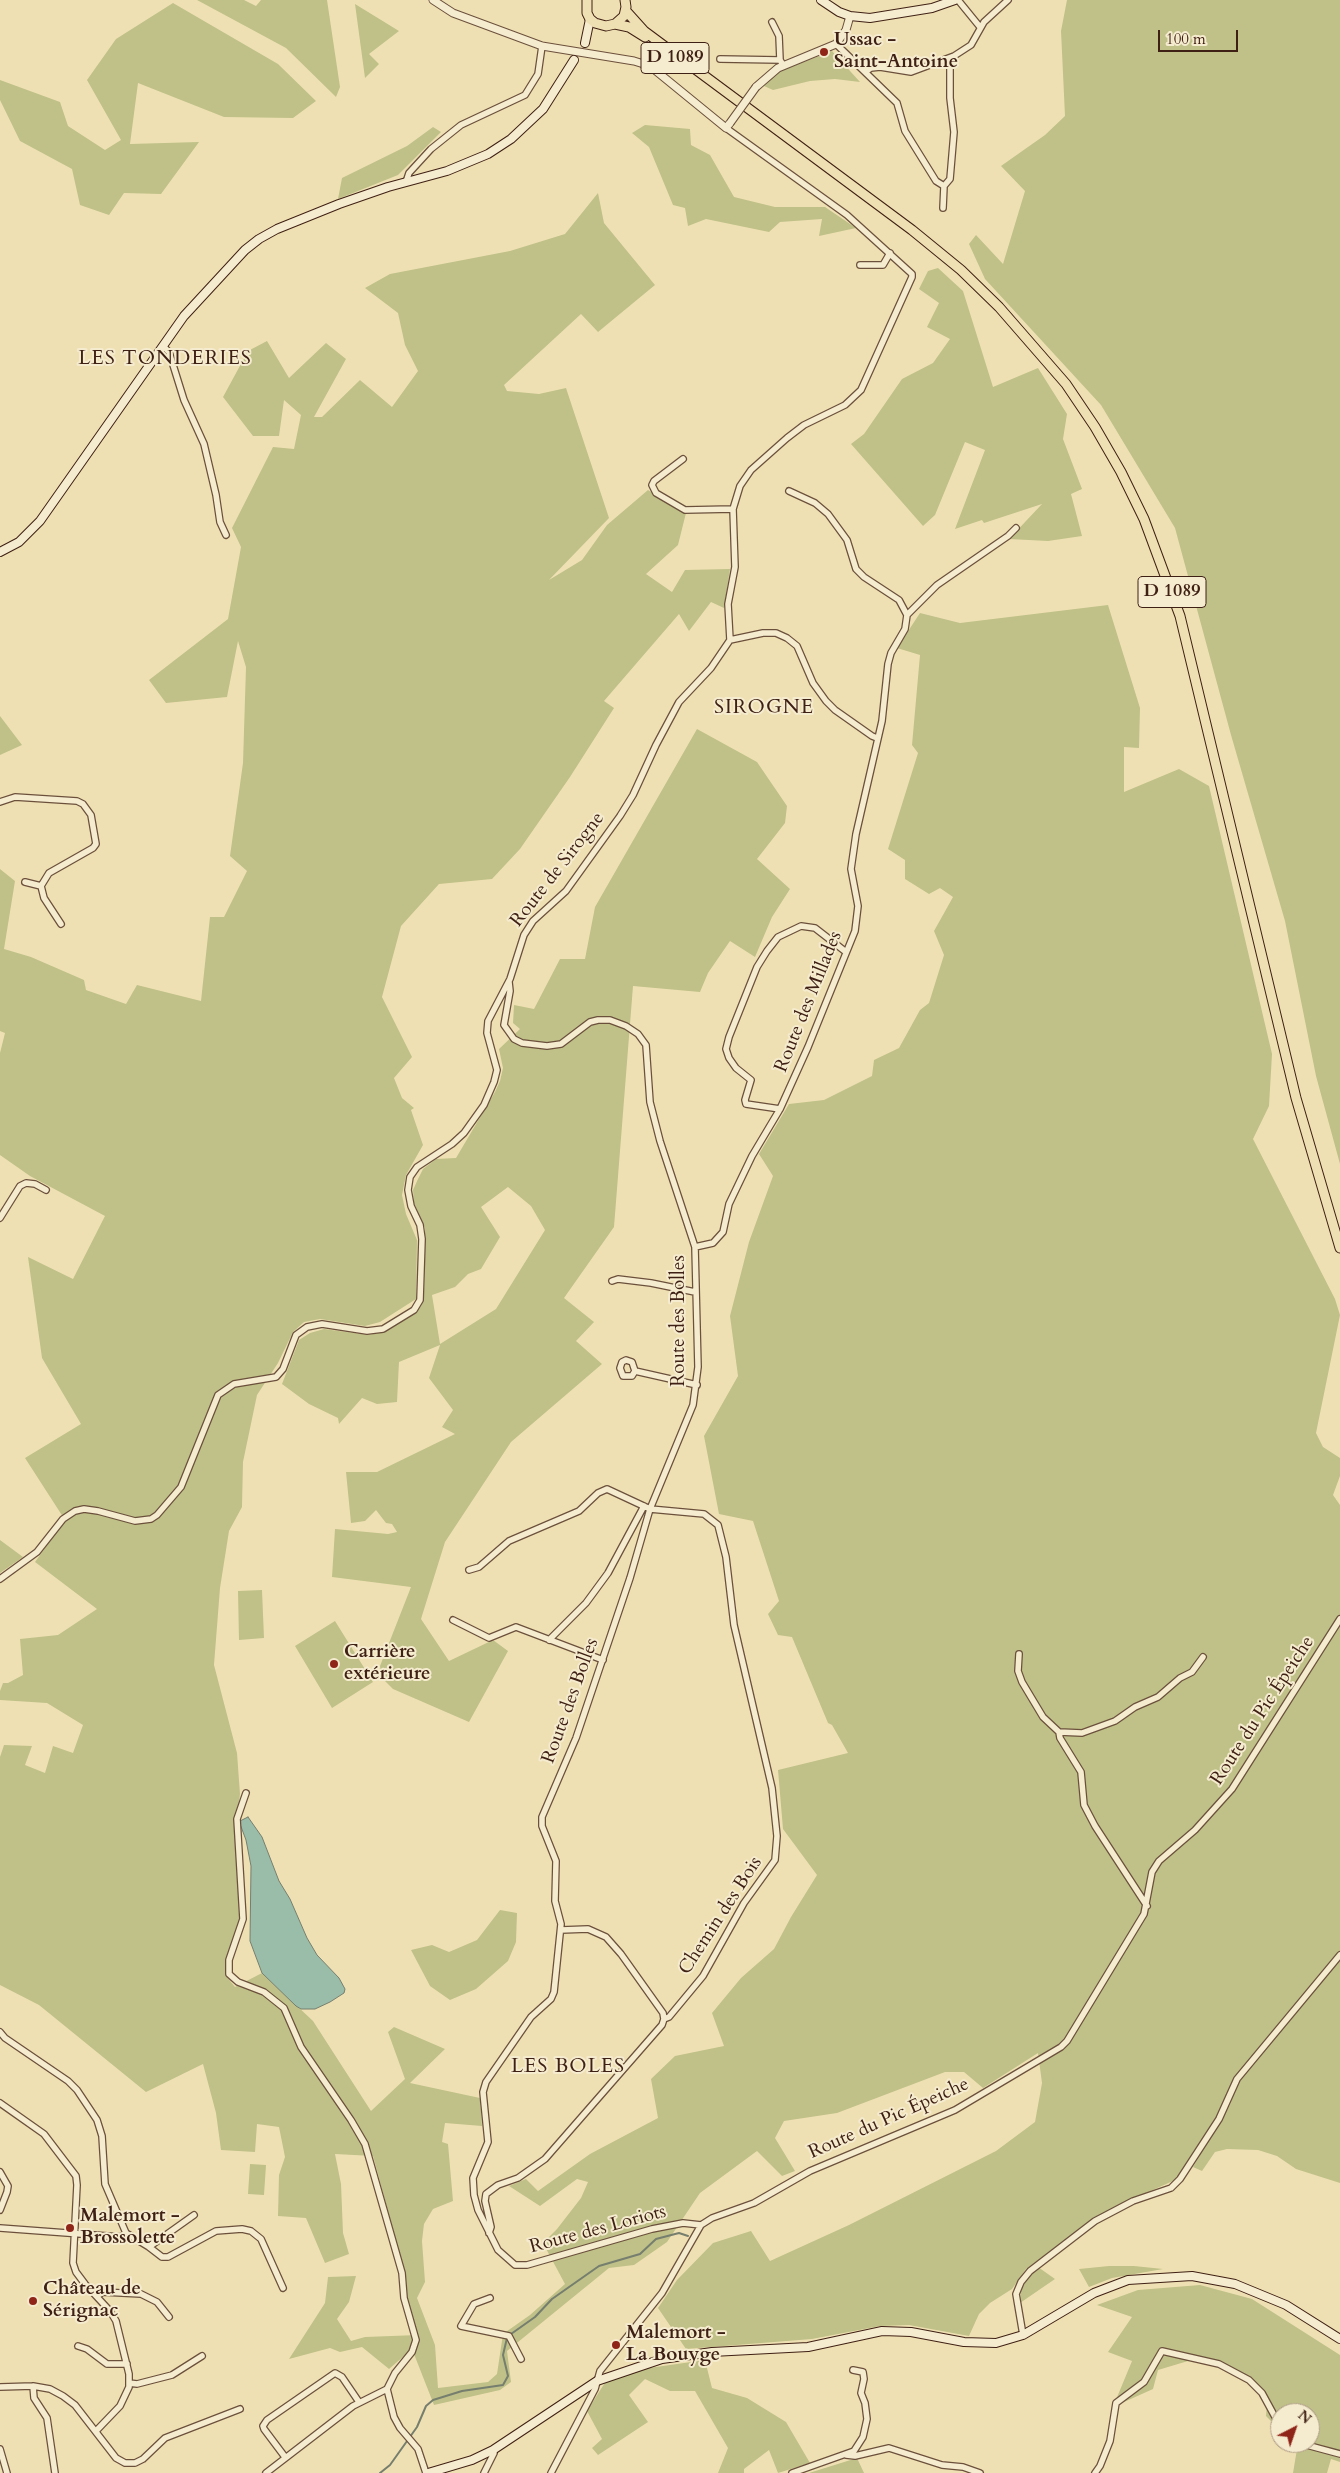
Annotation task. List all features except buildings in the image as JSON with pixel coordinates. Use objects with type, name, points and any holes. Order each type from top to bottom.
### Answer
[{"type":"highway","points":[[584,2],[590,19],[602,26]]},
{"type":"highway","name":"D 1089","points":[[616,24],[626,3]]},
{"type":"highway","name":"D 1089","points":[[626,3],[644,31],[912,230],[967,276],[1036,348],[1066,384],[1095,427],[1121,472],[1151,535],[1180,616],[1293,1089],[1340,1248]]},
{"type":"highway","name":"D 1089","points":[[602,26],[616,24],[629,27],[732,98]]},
{"type":"main road","points":[[822,0],[832,9],[850,16],[870,18],[932,8],[956,0]]},
{"type":"main road","points":[[590,19],[585,43],[602,26]]},
{"type":"main road","points":[[0,552],[18,542],[40,521],[197,300],[245,250],[259,239],[339,204],[472,163],[511,139],[543,108],[574,60]]},
{"type":"main road","points":[[427,2473],[472,2460],[493,2450],[597,2381],[662,2359],[712,2352],[808,2347],[882,2331],[911,2332],[982,2343],[1011,2340],[1110,2285],[1146,2277],[1192,2276],[1235,2284],[1261,2293],[1286,2306],[1340,2339]]},
{"type":"street","points":[[433,0],[453,13],[483,26],[542,46],[634,61],[650,66],[838,208],[912,274],[861,390],[845,405],[804,425],[751,470],[740,486],[733,509],[735,567],[728,604],[730,640],[763,633],[776,633],[787,638],[797,646],[814,683],[826,701],[842,715],[877,738]]},
{"type":"street","points":[[956,0],[980,27]]},
{"type":"street","points":[[865,72],[871,68],[880,67],[911,72],[954,56],[971,45],[980,27],[1008,0]]},
{"type":"street","points":[[728,126],[756,87],[770,72],[782,63],[836,44],[846,30],[850,16]]},
{"type":"street","points":[[772,22],[779,36],[782,63]]},
{"type":"street","points":[[836,44],[897,103],[905,130],[936,181],[944,186]]},
{"type":"street","points":[[406,182],[409,173],[431,148],[457,128],[477,116],[514,101],[525,94],[538,74],[542,46]]},
{"type":"street","points":[[943,208],[944,186],[950,179],[954,132],[950,98],[950,67],[954,56]]},
{"type":"street","points":[[720,59],[782,63]]},
{"type":"street","points":[[860,265],[883,265],[890,253]]},
{"type":"street","points":[[163,346],[169,352],[184,400],[204,444],[216,495],[220,522],[226,535]]},
{"type":"street","points":[[683,459],[654,482],[652,485],[656,493],[685,510],[733,509]]},
{"type":"street","points":[[789,491],[815,503],[828,514],[847,540],[856,569],[864,577],[899,600],[907,615],[937,585],[1008,536],[1016,528]]},
{"type":"street","name":"Route des Millades","points":[[695,1247],[713,1243],[723,1232],[729,1204],[780,1109],[808,1047],[855,931],[858,917],[851,869],[856,834],[882,721],[890,658],[905,629],[907,615]]},
{"type":"street","name":"Route de Sirogne","points":[[0,1579],[37,1552],[63,1519],[75,1511],[84,1509],[98,1511],[135,1521],[157,1515],[181,1486],[218,1395],[234,1384],[276,1376],[283,1369],[296,1335],[307,1326],[322,1324],[367,1331],[383,1328],[414,1310],[420,1300],[422,1239],[420,1225],[411,1206],[408,1190],[410,1177],[417,1166],[452,1144],[464,1133],[484,1105],[497,1070],[487,1033],[488,1021],[509,982],[524,935],[533,921],[566,891],[620,816],[633,795],[656,745],[680,702],[711,668],[730,640]]},
{"type":"street","points":[[0,802],[15,796],[77,802],[83,804],[91,815],[96,844],[93,848],[49,873],[41,886],[44,898],[61,924]]},
{"type":"street","points":[[25,882],[41,886]]},
{"type":"street","points":[[780,1109],[746,1104],[746,1096],[751,1080],[736,1068],[729,1058],[726,1049],[754,976],[767,951],[778,937],[792,929],[809,925],[846,952]]},
{"type":"street","name":"Route des Bolles","points":[[509,982],[510,991],[504,1015],[504,1025],[514,1039],[522,1043],[547,1046],[561,1044],[590,1022],[610,1020],[626,1026],[638,1034],[646,1045],[650,1102],[660,1141],[695,1247],[697,1385],[693,1405],[647,1507],[603,1660],[568,1760],[542,1817]]},
{"type":"street","points":[[0,1218],[20,1186],[35,1184],[46,1190]]},
{"type":"street","points":[[612,1281],[618,1279],[650,1283],[695,1292]]},
{"type":"street","points":[[636,1371],[697,1385]]},
{"type":"street","name":"Chemin des Bois","points":[[469,1570],[479,1567],[509,1541],[579,1510],[598,1493],[607,1489],[647,1507],[704,1514],[718,1524],[726,1557],[734,1625],[772,1788],[777,1836],[775,1860],[744,1902],[703,1976],[545,2159],[518,2178],[498,2185],[486,2194],[485,2201],[491,2227],[489,2233]]},
{"type":"street","points":[[549,1640],[586,1603],[608,1573],[647,1507]]},
{"type":"street","points":[[453,1620],[489,1638],[516,1627],[603,1660]]},
{"type":"street","name":"Route du Pic Épeiche","points":[[701,2225],[712,2218],[754,2203],[810,2171],[955,2110],[1061,2047],[1076,2029],[1147,1906],[1152,1872],[1159,1861],[1194,1830],[1232,1789],[1340,1620]]},
{"type":"street","points":[[1019,1654],[1018,1671],[1022,1682],[1043,1717],[1059,1732],[1060,1738],[1081,1772],[1084,1806],[1147,1906]]},
{"type":"street","points":[[1059,1732],[1082,1733],[1115,1721],[1135,1707],[1158,1697],[1180,1678],[1192,1672],[1203,1657]]},
{"type":"street","points":[[246,1793],[237,1819],[244,1919],[229,1960],[229,1974],[238,1982],[264,1992],[284,2008],[301,2047],[351,2120],[365,2144],[402,2273],[404,2298],[416,2340],[412,2352],[395,2373],[386,2389],[359,2402],[266,2473]]},
{"type":"street","name":"Route des Loriots","points":[[542,1817],[542,1826],[556,1861],[555,1901],[561,1930],[554,1992],[551,1999],[531,2017],[486,2082],[483,2092],[488,2142],[474,2178],[474,2194],[478,2210],[498,2250],[506,2260],[516,2265],[527,2265],[652,2229],[683,2223],[701,2225]]},
{"type":"street","points":[[561,1930],[588,1929],[606,1937],[663,2013],[664,2019]]},
{"type":"street","points":[[1023,2335],[1016,2294],[1026,2276],[1096,2221],[1133,2201],[1171,2188],[1180,2179],[1219,2119],[1237,2079],[1340,1955]]},
{"type":"street","points":[[0,2032],[5,2038],[77,2090],[97,2120],[102,2136],[106,2184],[126,2232],[162,2256],[168,2257],[198,2238],[216,2231],[242,2229],[251,2231],[261,2239],[283,2288]]},
{"type":"street","points":[[0,2104],[44,2134],[70,2167],[77,2185],[73,2263],[76,2272],[116,2321],[127,2364],[129,2383],[120,2406],[96,2431]]},
{"type":"street","points":[[0,2172],[6,2180],[8,2192],[0,2210]]},
{"type":"street","points":[[149,2247],[194,2215]]},
{"type":"street","points":[[551,2473],[595,2389],[600,2371],[667,2286],[701,2225]]},
{"type":"street","points":[[0,2228],[121,2237],[126,2232]]},
{"type":"street","points":[[97,2296],[103,2292],[141,2294],[157,2302],[169,2316]]},
{"type":"street","points":[[490,2298],[474,2304],[461,2326],[509,2336],[521,2359]]},
{"type":"street","points":[[78,2346],[87,2349],[107,2364],[115,2366],[127,2364]]},
{"type":"street","points":[[1095,2473],[1100,2466],[1110,2440],[1116,2403],[1144,2382],[1162,2351],[1219,2364],[1249,2380],[1262,2393],[1270,2408]]},
{"type":"street","points":[[129,2383],[147,2382],[172,2376],[202,2356]]},
{"type":"street","points":[[792,2473],[854,2451],[863,2437],[866,2419],[865,2403],[861,2393],[864,2378],[863,2372],[853,2370]]},
{"type":"street","points":[[285,2457],[264,2429],[263,2426],[267,2420],[335,2373],[342,2376],[359,2402]]},
{"type":"street","points":[[33,2386],[34,2398],[46,2418],[55,2473]]},
{"type":"street","points":[[0,2387],[33,2386],[50,2389],[63,2396],[75,2405],[116,2458],[125,2464],[135,2463],[143,2459],[165,2438],[240,2409]]},
{"type":"street","points":[[386,2389],[394,2416],[406,2436],[412,2440],[427,2473]]},
{"type":"street","points":[[844,2455],[855,2456],[889,2448],[942,2465],[963,2467],[980,2473]]},
{"type":"street","points":[[0,2449],[7,2473]]},
{"type":"street","points":[[1320,2449],[1340,2454]]},
{"type":"street","points":[[484,2473],[494,2453],[493,2450]]},
{"type":"green space","points":[[197,0],[244,0],[256,6],[261,0],[327,0],[340,87],[336,97],[286,48]]},
{"type":"green space","points":[[1067,0],[1340,0],[1340,1164],[1316,1076],[1285,921],[1231,735],[1175,528],[1101,405],[985,279],[969,244],[976,235],[1003,264],[1025,191],[1001,166],[1045,135],[1065,116],[1061,31]]},
{"type":"green space","points":[[173,3],[278,64],[316,101],[293,118],[224,117],[138,83],[130,144],[199,142],[161,194],[124,193],[109,215],[80,205],[72,169],[20,141],[0,100],[0,80],[60,102],[68,126],[105,150],[121,140],[87,80],[116,39]]},
{"type":"green space","points":[[355,4],[399,31],[369,54],[379,64],[365,78]]},
{"type":"green space","points":[[832,51],[860,82],[835,79],[810,81],[773,90],[764,86],[778,72]]},
{"type":"green space","points":[[645,125],[690,129],[691,145],[710,155],[734,197],[775,207],[825,207],[856,228],[819,236],[822,219],[780,222],[769,232],[706,219],[688,226],[685,208],[673,205],[649,147],[632,133]]},
{"type":"green space","points":[[433,127],[441,132],[398,175],[338,199],[342,178],[407,146]]},
{"type":"green space","points":[[598,193],[604,223],[655,285],[598,332],[581,314],[504,385],[507,391],[539,394],[566,388],[609,518],[549,580],[582,560],[607,525],[648,490],[686,513],[678,545],[646,574],[672,592],[685,570],[730,569],[724,608],[711,602],[689,631],[679,614],[604,701],[614,708],[570,777],[520,849],[492,879],[439,884],[401,926],[382,997],[412,1057],[394,1078],[402,1098],[414,1108],[411,1110],[423,1145],[406,1175],[402,1195],[406,1214],[417,1240],[416,1299],[380,1322],[365,1326],[320,1319],[304,1322],[293,1332],[278,1363],[257,1395],[243,1462],[242,1507],[229,1531],[220,1588],[214,1665],[237,1753],[240,1794],[235,1840],[241,1885],[241,1926],[228,1959],[227,1977],[235,1987],[262,1973],[313,2021],[371,2111],[405,2079],[388,2032],[394,2027],[445,2049],[410,2083],[480,2098],[482,2126],[445,2123],[442,2142],[448,2144],[453,2201],[433,2209],[424,2224],[422,2241],[425,2282],[417,2298],[435,2345],[438,2388],[488,2382],[497,2374],[503,2334],[530,2315],[565,2284],[543,2243],[557,2229],[581,2198],[588,2182],[577,2179],[540,2206],[509,2186],[526,2179],[538,2191],[590,2154],[658,2118],[651,2079],[675,2056],[724,2046],[712,2013],[741,1978],[774,1949],[817,1875],[783,1829],[778,1770],[848,1753],[832,1725],[828,1723],[792,1637],[778,1635],[768,1614],[779,1601],[753,1521],[719,1514],[704,1436],[738,1376],[730,1316],[749,1242],[773,1176],[759,1154],[789,1104],[824,1100],[872,1076],[874,1060],[899,1048],[920,1010],[929,1003],[944,955],[934,931],[953,897],[940,888],[929,894],[905,879],[905,860],[888,849],[918,753],[912,745],[920,655],[897,648],[920,613],[960,623],[1108,605],[1140,708],[1139,748],[1124,747],[1124,792],[1179,769],[1209,786],[1272,1054],[1269,1106],[1253,1139],[1335,1299],[1340,1315],[1316,1433],[1323,1447],[1340,1458],[1340,1476],[1333,1495],[1340,1505],[1340,1617],[1296,1695],[1340,1625],[1340,2183],[1296,2169],[1277,2156],[1258,2150],[1227,2149],[1215,2152],[1202,2171],[1193,2167],[1232,2101],[1175,2180],[1122,2204],[1084,2227],[1026,2269],[1012,2289],[990,2303],[979,2314],[969,2336],[909,2325],[880,2326],[812,2339],[686,2349],[658,2308],[677,2280],[713,2243],[751,2231],[770,2261],[849,2225],[996,2151],[1035,2122],[1042,2083],[1038,2053],[983,2088],[964,2072],[945,2072],[837,2113],[784,2121],[775,2138],[795,2171],[782,2176],[757,2151],[700,2193],[667,2242],[634,2265],[609,2268],[507,2351],[511,2382],[500,2390],[434,2405],[412,2349],[389,2369],[362,2347],[340,2352],[330,2348],[289,2359],[325,2303],[328,2277],[356,2276],[349,2302],[337,2319],[351,2341],[365,2337],[418,2335],[407,2298],[406,2277],[373,2156],[335,2154],[341,2184],[343,2233],[349,2254],[325,2263],[306,2218],[278,2216],[279,2175],[285,2157],[279,2127],[257,2124],[255,2152],[221,2150],[216,2113],[203,2064],[146,2092],[39,2005],[0,1985],[0,1757],[4,1745],[32,1746],[25,1765],[45,1773],[53,1746],[73,1753],[83,1725],[47,1703],[0,1700],[0,1691],[3,1683],[8,1683],[23,1675],[20,1639],[58,1635],[97,1609],[35,1562],[65,1520],[25,1458],[81,1424],[42,1358],[28,1257],[73,1279],[105,1216],[30,1176],[0,1155],[0,1053],[5,1033],[0,1031],[0,869],[15,881],[4,949],[31,957],[84,980],[86,990],[126,1004],[137,985],[201,1001],[210,917],[224,917],[247,871],[230,856],[243,763],[246,667],[238,641],[227,697],[166,703],[149,680],[228,619],[241,547],[232,528],[273,447],[294,449],[301,415],[284,400],[279,436],[253,436],[223,397],[248,351],[267,341],[289,378],[326,343],[346,359],[314,417],[322,417],[360,380],[392,407],[418,371],[405,345],[398,313],[365,288],[390,274],[510,251],[565,234]]},
{"type":"green space","points":[[938,268],[963,291],[993,387],[1038,368],[1067,414],[1063,439],[1082,489],[1071,494],[1082,536],[1048,541],[1009,539],[1042,504],[984,523],[982,520],[955,529],[985,450],[965,442],[935,515],[923,526],[851,444],[864,434],[902,379],[933,363],[950,339],[927,327],[939,303],[919,289],[928,271]]},
{"type":"green space","points":[[0,716],[22,745],[0,755]]},
{"type":"green space","points":[[697,729],[757,762],[787,806],[785,823],[757,859],[790,889],[772,917],[755,957],[730,941],[708,973],[700,992],[633,986],[614,1227],[564,1298],[594,1322],[576,1341],[602,1364],[511,1442],[445,1542],[421,1619],[449,1661],[493,1640],[508,1651],[469,1722],[393,1689],[382,1678],[380,1666],[411,1587],[332,1577],[335,1529],[388,1534],[397,1532],[392,1524],[386,1523],[376,1510],[365,1521],[351,1523],[346,1472],[377,1472],[455,1434],[442,1427],[453,1410],[429,1378],[440,1345],[399,1362],[397,1402],[377,1404],[362,1398],[339,1424],[338,1418],[309,1404],[282,1384],[299,1340],[310,1333],[324,1329],[368,1335],[384,1332],[412,1315],[421,1306],[424,1297],[425,1228],[414,1203],[413,1190],[423,1169],[436,1159],[456,1158],[495,1092],[503,1068],[499,1049],[520,1029],[513,1023],[514,1005],[534,1009],[560,959],[585,959],[595,907]],"holes":[[[508,1187],[531,1206],[545,1230],[496,1309],[440,1344],[432,1295],[455,1287],[468,1274],[481,1269],[500,1237],[481,1207]]]},
{"type":"green space","points":[[0,1540],[23,1557],[0,1573]]},
{"type":"green space","points":[[262,1590],[264,1638],[239,1640],[238,1591]]},
{"type":"green space","name":"Carrière extérieure","points":[[335,1621],[373,1682],[332,1708],[295,1646]]},
{"type":"green space","points":[[500,1910],[517,1913],[516,1942],[508,1961],[476,1989],[450,2000],[430,1986],[411,1950],[432,1945],[449,1952],[477,1940]]},
{"type":"green space","points":[[250,2164],[266,2165],[264,2195],[248,2194]]},
{"type":"green space","points":[[1109,2266],[1163,2269],[1112,2278],[1089,2287],[1079,2269]]},
{"type":"green space","points":[[1038,2267],[1055,2279],[1020,2303],[1021,2290],[1030,2274]]},
{"type":"green space","points":[[1200,2285],[1252,2299],[1340,2355],[1340,2462],[1331,2459],[1327,2473],[1293,2473],[1296,2453],[1320,2453],[1320,2403],[1270,2403],[1270,2420],[1266,2416],[1267,2403],[1245,2378],[1198,2358],[1158,2370],[1153,2389],[1113,2407],[1132,2361],[1108,2352],[1132,2317],[1097,2305],[1138,2290]]},
{"type":"green space","points":[[705,2360],[712,2388],[747,2398],[786,2422],[810,2463],[778,2473],[769,2450],[744,2469],[744,2473],[718,2473],[728,2448],[695,2391],[670,2391],[645,2379],[629,2395],[648,2422],[598,2455],[592,2448],[602,2439],[587,2411],[606,2381],[649,2368]]},
{"type":"green space","points":[[857,2458],[864,2473],[809,2473]]},
{"type":"shaded area","points":[[248,1817],[262,1837],[279,1881],[290,1899],[307,1938],[317,1955],[339,1978],[345,1989],[344,1993],[315,2009],[301,2009],[296,2006],[262,1973],[250,1941],[251,1866],[246,1840],[240,1824],[240,1821]]},
{"type":"waterway","points":[[511,2334],[535,2317],[552,2299],[599,2266],[640,2254],[656,2239],[679,2233],[688,2236]]},
{"type":"waterway","points":[[380,2473],[390,2465],[417,2427],[426,2406],[433,2400],[462,2391],[503,2385],[508,2376],[503,2355],[507,2338]]},
{"type":"place","name":"Ussac - Saint-Antoine","points":[[824,52]]},
{"type":"place","name":"Carrière extérieure","points":[[334,1664]]},
{"type":"place","name":"Malemort - Brossolette","points":[[70,2228]]},
{"type":"place","name":"Château de Sérignac","points":[[33,2301]]},
{"type":"place","name":"Malemort - La Bouyge","points":[[616,2345]]},
{"type":"district","name":"LES TONDERIES","points":[[165,359]]},
{"type":"district","name":"SIROGNE","points":[[764,708]]},
{"type":"district","name":"LES BOLES","points":[[568,2067]]}]
